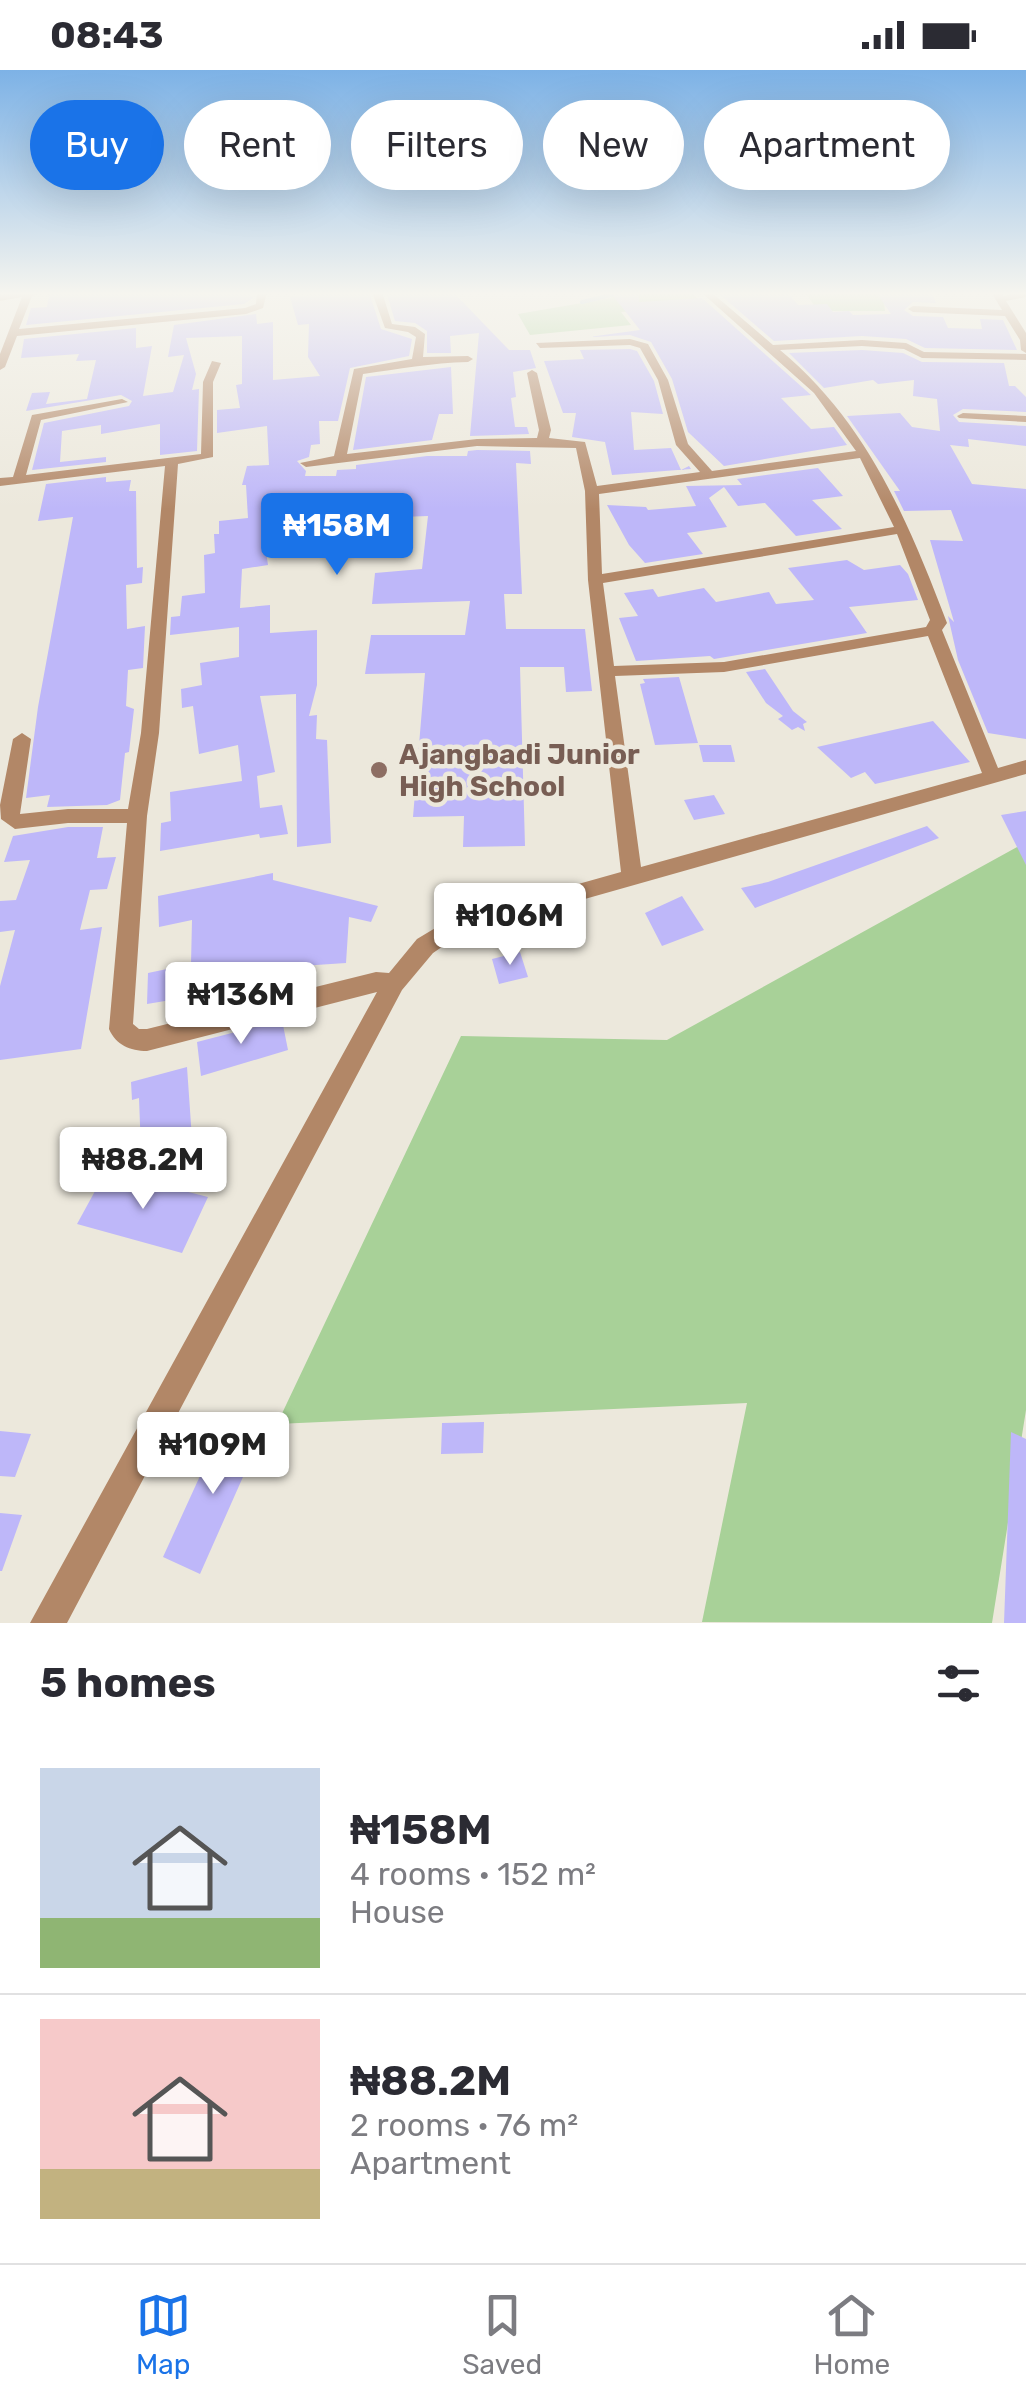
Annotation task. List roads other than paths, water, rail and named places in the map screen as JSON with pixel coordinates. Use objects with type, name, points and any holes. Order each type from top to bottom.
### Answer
[{"type":"street","points":[[0,482],[207,457],[208,382],[216,364]]},
{"type":"street","points":[[340,459],[358,372],[409,364]]},
{"type":"street","points":[[655,364],[664,380],[682,445],[708,474]]},
{"type":"street","points":[[787,364],[830,403],[904,529],[939,624],[934,624],[934,630],[992,775]]},
{"type":"street","points":[[532,373],[546,430],[543,440]]},
{"type":"street","points":[[18,480],[36,416],[122,402]]},
{"type":"street","points":[[963,416],[1026,419]]},
{"type":"street","points":[[306,463],[444,444],[543,440],[580,445],[592,491],[595,580],[632,876]]},
{"type":"street","points":[[592,491],[861,454]]},
{"type":"street","points":[[172,463],[150,733],[136,816],[119,1021],[126,1035],[147,1040],[376,982],[394,982]]},
{"type":"street","points":[[595,580],[904,529]]},
{"type":"street","points":[[607,671],[724,667],[934,630]]},
{"type":"street","points":[[22,739],[8,814],[15,822],[68,816],[136,816]]},
{"type":"street","points":[[48,1623],[394,982],[425,946],[455,926],[1026,767]]},
{"type":"place","name":"Ajangbadi Junior High School","points":[[379,770]]}]
